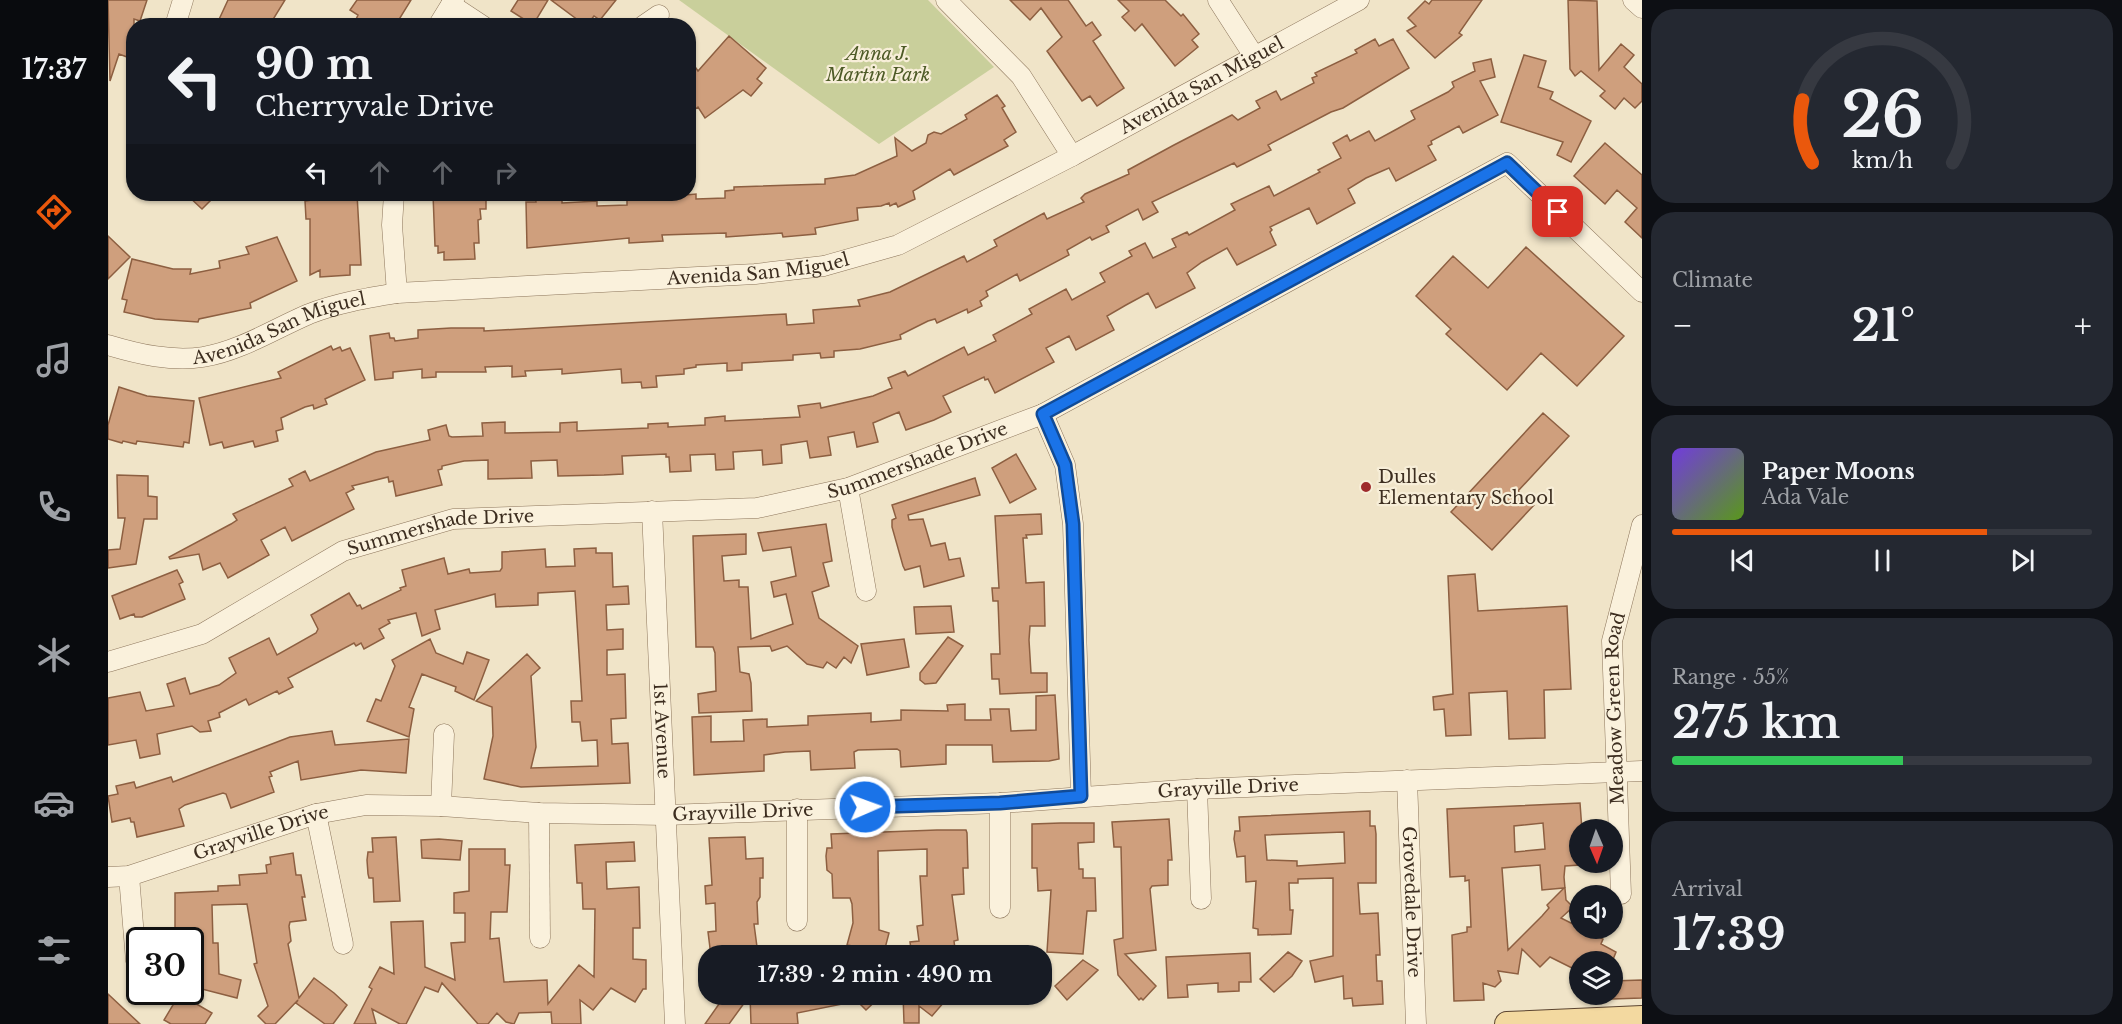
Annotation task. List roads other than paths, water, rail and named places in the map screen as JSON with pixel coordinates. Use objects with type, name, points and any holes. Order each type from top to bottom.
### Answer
[{"type":"main road","points":[[1507,1024],[1642,1018]]},
{"type":"street","points":[[177,18],[183,0]]},
{"type":"street","points":[[946,0],[1021,76],[1072,156]]},
{"type":"street","points":[[1218,0],[1254,56]]},
{"type":"street","name":"Avenida San Miguel","points":[[108,345],[138,354],[203,357],[258,339],[309,314],[351,301],[397,293],[755,274],[824,266],[898,245],[1072,156],[1359,0]]},
{"type":"street","points":[[1633,0],[1642,8]]},
{"type":"street","points":[[443,18],[452,2],[473,18]]},
{"type":"street","points":[[655,18],[659,15]]},
{"type":"street","name":"Summershade Drive","points":[[108,662],[202,634],[343,551],[453,519],[758,508],[848,488],[1043,414],[1507,163],[1642,292]]},
{"type":"street","points":[[394,201],[392,225],[397,293]]},
{"type":"street","points":[[1043,414],[1065,465],[1073,524],[1081,796]]},
{"type":"street","points":[[848,488],[866,591]]},
{"type":"street","name":"1st Avenue","points":[[652,511],[675,1024]]},
{"type":"street","name":"Meadow Green Road","points":[[1621,885],[1612,641],[1642,525]]},
{"type":"street","points":[[441,806],[444,734]]},
{"type":"street","name":"Grayville Drive","points":[[108,878],[129,876],[316,814],[366,806],[441,806],[539,813],[666,815],[1000,803],[1197,789],[1642,771]]},
{"type":"street","name":"Grovedale Drive","points":[[1407,780],[1416,1024]]},
{"type":"street","points":[[1197,789],[1201,899]]},
{"type":"street","points":[[1000,803],[1000,908]]},
{"type":"street","points":[[797,809],[797,921]]},
{"type":"street","points":[[539,813],[540,938]]},
{"type":"street","points":[[316,814],[343,944]]},
{"type":"street","points":[[129,876],[133,927]]},
{"type":"place","name":"Dulles Elementary School","points":[[1366,487]]},
{"type":"park label","name":"Anna J. Martin Park","points":[[878,64]]}]
